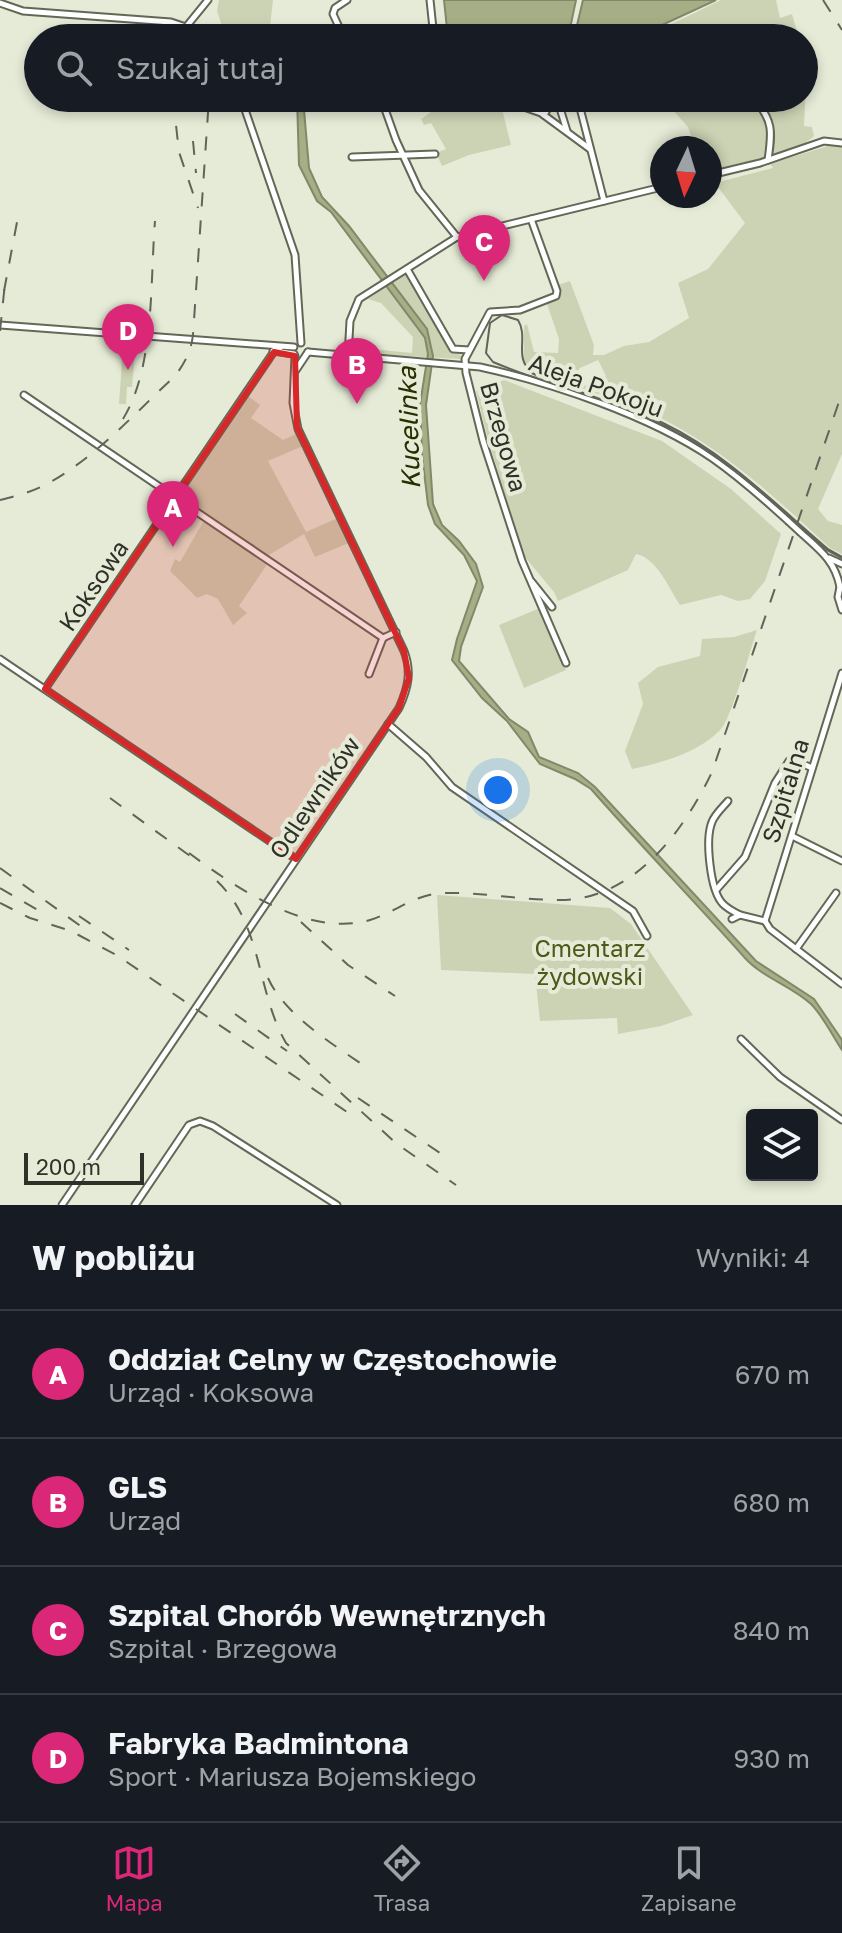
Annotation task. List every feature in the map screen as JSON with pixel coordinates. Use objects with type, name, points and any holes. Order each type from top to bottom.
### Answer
[{"type":"street","points":[[188,24],[208,0]]},
{"type":"street","points":[[338,24],[333,14],[335,8],[347,0]]},
{"type":"street","points":[[430,0],[433,24]]},
{"type":"street","points":[[0,3],[23,11],[176,24]]},
{"type":"street","points":[[246,112],[293,245],[301,343],[296,354]]},
{"type":"street","points":[[386,112],[419,190],[457,237]]},
{"type":"street","points":[[536,112],[590,149]]},
{"type":"street","points":[[561,112],[567,132]]},
{"type":"street","points":[[581,112],[604,201]]},
{"type":"street","points":[[765,112],[772,129],[768,160]]},
{"type":"street","points":[[722,172],[824,141],[842,143]]},
{"type":"street","points":[[352,157],[435,154]]},
{"type":"street","points":[[348,357],[350,321],[359,299],[457,237],[650,190]]},
{"type":"street","name":"Brzegowa","points":[[531,219],[557,291],[556,296],[520,310],[490,312],[469,350],[466,365],[483,441],[531,581],[566,663]]},
{"type":"street","points":[[404,271],[453,349],[469,350]]},
{"type":"street","points":[[0,325],[281,347],[296,354]]},
{"type":"street","points":[[261,346],[274,352],[308,352],[306,345],[301,343]]},
{"type":"street","name":"Koksowa","points":[[45,689],[274,352],[281,347]]},
{"type":"street","name":"Aleja Pokoju","points":[[308,352],[466,365],[520,377],[665,431],[728,470],[828,557],[837,570],[841,584],[838,597],[842,610]]},
{"type":"street","name":"Odlewników","points":[[62,1205],[399,708],[409,678],[408,660],[396,632],[298,429],[293,403],[296,354]]},
{"type":"street","points":[[24,395],[383,638]]},
{"type":"street","name":"Aleja Pokoju","points":[[828,557],[842,564]]},
{"type":"street","name":"Brzegowa","points":[[531,581],[552,607]]},
{"type":"street","points":[[369,674],[383,638],[396,632]]},
{"type":"street","points":[[0,659],[296,859]]},
{"type":"street","name":"Szpitalna","points":[[765,921],[842,673]]},
{"type":"street","points":[[388,724],[426,757],[452,787],[633,911],[647,936]]},
{"type":"street","points":[[716,890],[745,857],[775,783],[789,761],[792,759],[812,768]]},
{"type":"street","points":[[728,801],[713,819],[711,827],[710,859],[716,890],[723,904],[740,915],[765,921],[770,929],[841,981]]},
{"type":"street","points":[[792,836],[842,861]]},
{"type":"street","points":[[796,949],[836,893]]},
{"type":"street","points":[[732,919],[740,915]]},
{"type":"street","points":[[741,1039],[780,1077],[842,1120]]},
{"type":"street","points":[[135,1205],[189,1125],[200,1121],[213,1126],[337,1205]]},
{"type":"highlighted area","points":[[274,352],[295,356],[297,427],[404,651],[409,678],[399,708],[296,859],[45,689]]},
{"type":"green space","points":[[219,0],[273,0],[270,24],[221,24],[217,11]]},
{"type":"green space","points":[[721,0],[776,0],[780,18],[792,14],[795,24],[672,24]]},
{"type":"green space","points":[[431,112],[503,112],[511,145],[469,155],[442,166],[436,153],[446,149],[431,123],[424,125],[421,119]]},
{"type":"green space","points":[[675,112],[805,112],[804,126],[812,127],[814,136],[781,153],[722,167],[722,136],[691,136],[688,127]]},
{"type":"green space","points":[[831,145],[842,146],[842,454],[818,509],[828,521],[842,525],[842,554],[830,548],[729,461],[685,431],[651,413],[580,388],[606,376],[598,360],[580,368],[568,383],[528,368],[524,361],[524,326],[527,324],[534,352],[558,353],[559,339],[546,301],[562,293],[558,285],[570,281],[594,345],[593,355],[604,355],[624,346],[649,342],[689,318],[678,283],[708,269],[745,223],[722,192],[722,181],[773,168],[770,164]]},
{"type":"green space","points":[[406,274],[451,353],[462,355],[460,359],[356,353],[352,347],[412,353],[413,337],[381,303],[368,299]]},
{"type":"green space","points":[[123,346],[135,354],[132,387],[127,387],[126,404],[119,404]]},
{"type":"green space","points":[[504,380],[662,441],[731,489],[781,534],[765,581],[750,599],[738,601],[721,595],[680,605],[656,567],[636,554],[628,570],[558,601],[524,556],[476,391]]},
{"type":"green space","points":[[248,396],[260,405],[251,418],[283,440],[296,434],[303,446],[268,461],[306,532],[338,518],[349,543],[315,557],[304,534],[262,559],[268,563],[239,606],[247,613],[233,625],[218,599],[207,594],[197,598],[170,571],[175,559],[180,562],[206,517],[180,497]]},
{"type":"green space","points":[[540,608],[566,670],[524,688],[499,625]]},
{"type":"green space","points":[[757,630],[735,698],[721,729],[692,750],[632,769],[625,751],[643,704],[638,683],[658,667],[700,656],[702,639],[734,637]]},
{"type":"green space","name":"Cmentarz żydowski","points":[[437,895],[610,908],[631,924],[693,1015],[661,1026],[618,1034],[617,1018],[540,1021],[535,974],[441,970]]},
{"type":"shaded area","points":[[444,0],[576,0],[571,24],[447,24]]},
{"type":"shaded area","points":[[583,0],[716,0],[664,24],[577,24]]},
{"type":"shaded area","points":[[297,112],[304,112],[309,168],[322,197],[349,226],[427,329],[433,356],[426,405],[433,504],[442,525],[476,564],[483,587],[461,647],[459,661],[509,719],[528,732],[539,757],[578,773],[595,787],[756,961],[814,999],[842,1040],[842,1050],[811,1004],[745,958],[591,789],[540,764],[507,721],[482,698],[452,660],[477,581],[464,555],[435,524],[428,505],[420,404],[428,354],[425,338],[331,212],[317,201],[299,165]]},
{"type":"tram line","points":[[842,557],[828,549],[729,465],[686,435],[647,416],[532,373],[523,360],[518,320],[502,315],[490,323],[486,353],[493,362],[624,408],[689,439],[731,468],[827,550],[842,558]]},
{"type":"railway","points":[[823,0],[842,30]]},
{"type":"railway","points":[[175,112],[179,152],[198,208]]},
{"type":"railway","points":[[0,500],[41,487],[82,461],[175,376],[185,362],[193,335],[208,112]]},
{"type":"railway","points":[[193,141],[196,173]]},
{"type":"railway","points":[[123,419],[141,375],[146,350],[155,221]]},
{"type":"railway","points":[[4,291],[17,222]]},
{"type":"railway","points":[[0,331],[5,283]]},
{"type":"railway","points":[[189,853],[229,881],[274,906],[298,916],[347,924],[370,920],[433,894],[558,900],[585,897],[609,889],[632,876],[670,840],[712,772],[842,393]]},
{"type":"railway","points":[[110,798],[197,861]]},
{"type":"railway","points":[[0,868],[86,930]]},
{"type":"railway","points":[[217,881],[232,898],[243,918],[276,1023],[286,1043],[397,1144],[456,1185]]},
{"type":"railway","points":[[0,888],[41,912]]},
{"type":"railway","points":[[0,903],[30,918],[71,931],[118,956],[347,1112]]},
{"type":"railway","points":[[79,916],[129,950]]},
{"type":"railway","points":[[301,922],[348,965],[395,996]]},
{"type":"railway","points":[[268,978],[297,1016],[363,1065]]},
{"type":"railway","points":[[235,1014],[287,1051]]},
{"type":"railway","points":[[358,1098],[446,1157]]},
{"type":"place","name":"Szpital Chorób Wewnętrznych","points":[[484,281]]},
{"type":"place","name":"Fabryka Badmintona","points":[[128,370]]},
{"type":"place","name":"GLS","points":[[357,404]]},
{"type":"place","name":"Oddział Celny w Częstochowie","points":[[173,547]]},
{"type":"water label","name":"Kucelinka","points":[[409,428]]}]
